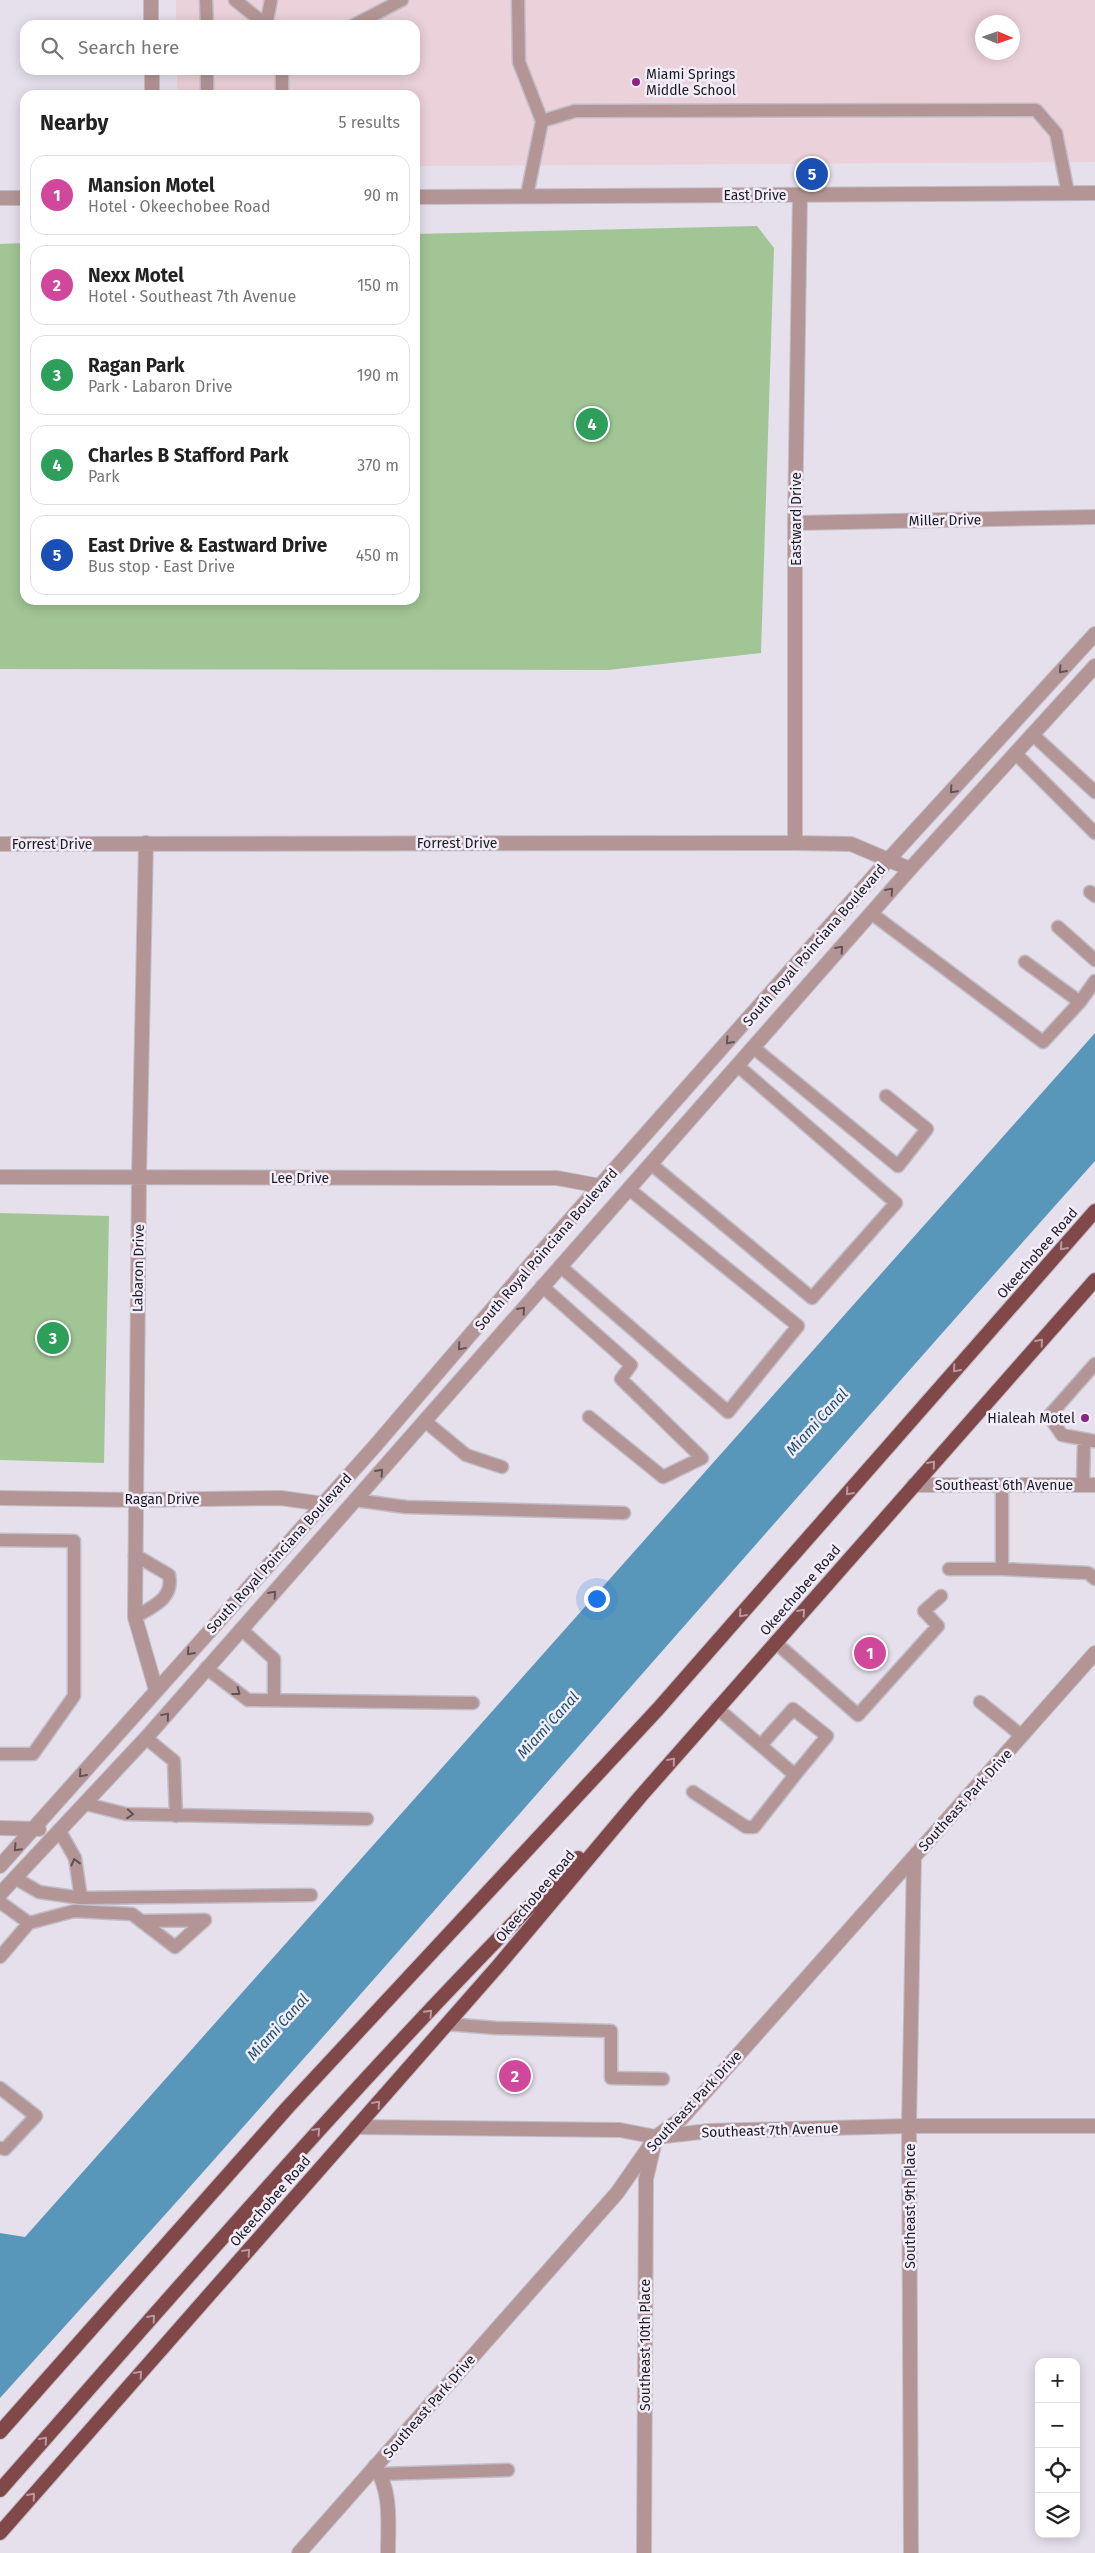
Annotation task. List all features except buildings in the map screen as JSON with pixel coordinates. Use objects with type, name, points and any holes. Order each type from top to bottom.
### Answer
[{"type":"highway","name":"Okeechobee Road","points":[[0,2432],[288,2107],[658,1709],[1095,1211]]},
{"type":"highway","name":"Okeechobee Road","points":[[0,2533],[447,2024],[717,1708],[1095,1280]]},
{"type":"highway","points":[[0,2490],[322,2125],[523,1912],[640,1798]]},
{"type":"street","points":[[151,0],[152,20]]},
{"type":"street","points":[[152,75],[152,90]]},
{"type":"street","name":"East Drive","points":[[420,196],[1095,194]]},
{"type":"street","name":"Eastward Drive","points":[[795,843],[795,524],[800,195]]},
{"type":"street","points":[[0,198],[20,198]]},
{"type":"street","name":"Miller Drive","points":[[795,524],[1095,517]]},
{"type":"street","name":"South Royal Poinciana Boulevard","points":[[0,1866],[323,1504],[888,860],[1095,634]]},
{"type":"street","name":"South Royal Poinciana Boulevard","points":[[0,1894],[146,1738],[206,1668],[426,1422],[542,1286],[629,1190],[871,913],[1095,666]]},
{"type":"street","name":"Labaron Drive","points":[[146,843],[139,1177],[134,1617],[156,1690]]},
{"type":"street","name":"Forrest Drive","points":[[0,844],[851,844],[910,869]]},
{"type":"street","name":"Lee Drive","points":[[0,1176],[557,1178],[600,1186]]},
{"type":"street","name":"Southeast 6th Avenue","points":[[914,1485],[1089,1485]]},
{"type":"street","name":"Ragan Drive","points":[[0,1498],[136,1500],[281,1498],[323,1504]]},
{"type":"street","name":"Southeast Park Drive","points":[[299,2553],[378,2470],[617,2193],[656,2137],[682,2118],[1095,1653]]},
{"type":"street","points":[[0,1828],[59,1830]]},
{"type":"street","name":"Southeast 9th Place","points":[[911,2553],[910,2126],[914,1858]]},
{"type":"street","name":"Southeast 7th Avenue","points":[[356,2127],[620,2130],[656,2137],[709,2131],[910,2126],[1095,2126]]},
{"type":"street","name":"Southeast 10th Place","points":[[644,2553],[646,2178],[656,2137]]},
{"type":"street","points":[[378,2470],[388,2496],[388,2553]]},
{"type":"lane","points":[[206,0],[207,20]]},
{"type":"lane","points":[[235,0],[260,20]]},
{"type":"lane","points":[[267,20],[271,0]]},
{"type":"lane","points":[[364,20],[402,0]]},
{"type":"lane","points":[[518,0],[519,62],[542,121],[527,196]]},
{"type":"lane","points":[[207,75],[207,90]]},
{"type":"lane","points":[[282,75],[282,90]]},
{"type":"lane","points":[[542,121],[574,111],[1036,110],[1056,133],[1068,193]]},
{"type":"lane","points":[[1032,734],[1095,792]]},
{"type":"lane","points":[[1015,752],[1095,834]]},
{"type":"lane","points":[[871,913],[1043,1042],[1080,1002],[1095,981]]},
{"type":"lane","points":[[1058,928],[1095,960]]},
{"type":"lane","points":[[1024,962],[1080,1002]]},
{"type":"lane","points":[[754,1048],[898,1166],[928,1129],[886,1096]]},
{"type":"lane","points":[[651,1164],[812,1298],[896,1203],[738,1066]]},
{"type":"lane","points":[[560,1266],[728,1412],[798,1326],[629,1190]]},
{"type":"lane","points":[[542,1286],[631,1365],[621,1379],[702,1458],[663,1477],[589,1417]]},
{"type":"lane","points":[[1089,1485],[1090,1441],[1062,1434],[1049,1416],[1095,1364]]},
{"type":"lane","points":[[426,1422],[466,1455],[502,1467]]},
{"type":"lane","points":[[1002,1485],[1002,1569]]},
{"type":"lane","points":[[355,1500],[406,1507],[624,1513]]},
{"type":"lane","points":[[0,1540],[74,1541],[74,1696],[33,1754],[0,1754]]},
{"type":"lane","points":[[134,1617],[158,1604],[167,1595],[171,1585],[169,1575],[135,1555]]},
{"type":"lane","points":[[949,1569],[1002,1569],[1088,1573],[1095,1579]]},
{"type":"lane","points":[[776,1642],[858,1714],[938,1626],[924,1611],[941,1596]]},
{"type":"lane","points":[[241,1629],[274,1659],[274,1700]]},
{"type":"lane","points":[[206,1668],[248,1700],[473,1703]]},
{"type":"lane","points":[[980,1702],[1022,1736]]},
{"type":"lane","points":[[717,1708],[795,1775]]},
{"type":"lane","points":[[693,1792],[746,1827],[754,1826],[827,1736],[793,1709],[761,1746]]},
{"type":"lane","points":[[146,1738],[174,1761],[176,1816]]},
{"type":"lane","points":[[86,1804],[126,1814],[367,1819]]},
{"type":"lane","points":[[59,1830],[75,1858],[80,1898]]},
{"type":"lane","points":[[15,1878],[39,1892],[80,1898],[311,1895]]},
{"type":"lane","points":[[0,1902],[30,1923]]},
{"type":"lane","points":[[0,1957],[30,1923],[74,1911],[132,1914],[142,1921]]},
{"type":"lane","points":[[447,2024],[496,2028],[611,2031],[611,2078],[663,2079]]},
{"type":"lane","points":[[0,2088],[36,2116],[5,2148],[0,2148]]},
{"type":"lane","points":[[378,2470],[508,2470]]},
{"type":"shaded area","name":"Miami Springs Middle School","points":[[176,0],[1095,0],[1095,162],[420,166],[420,90],[177,90],[177,75],[420,75],[420,20],[176,20]]},
{"type":"green space","points":[[757,226],[774,248],[761,653],[608,670],[0,669],[0,244],[20,243],[20,605],[420,605],[420,234]]},
{"type":"green space","points":[[0,1213],[109,1216],[104,1463],[0,1460]]},
{"type":"water","name":"Miami Canal","points":[[1095,1033],[1095,1161],[276,2090],[0,2398],[0,2233],[25,2237]]},
{"type":"place","name":"Miami Springs Middle School","points":[[636,82]]},
{"type":"place","name":"East Drive & Eastward Drive","points":[[812,174]]},
{"type":"place","name":"Charles B Stafford Park","points":[[592,424]]},
{"type":"place","name":"Ragan Park","points":[[53,1338]]},
{"type":"place","name":"Hialeah Motel","points":[[1085,1418]]},
{"type":"place","name":"Mansion Motel","points":[[870,1653]]},
{"type":"place","name":"Nexx Motel","points":[[515,2076]]}]
